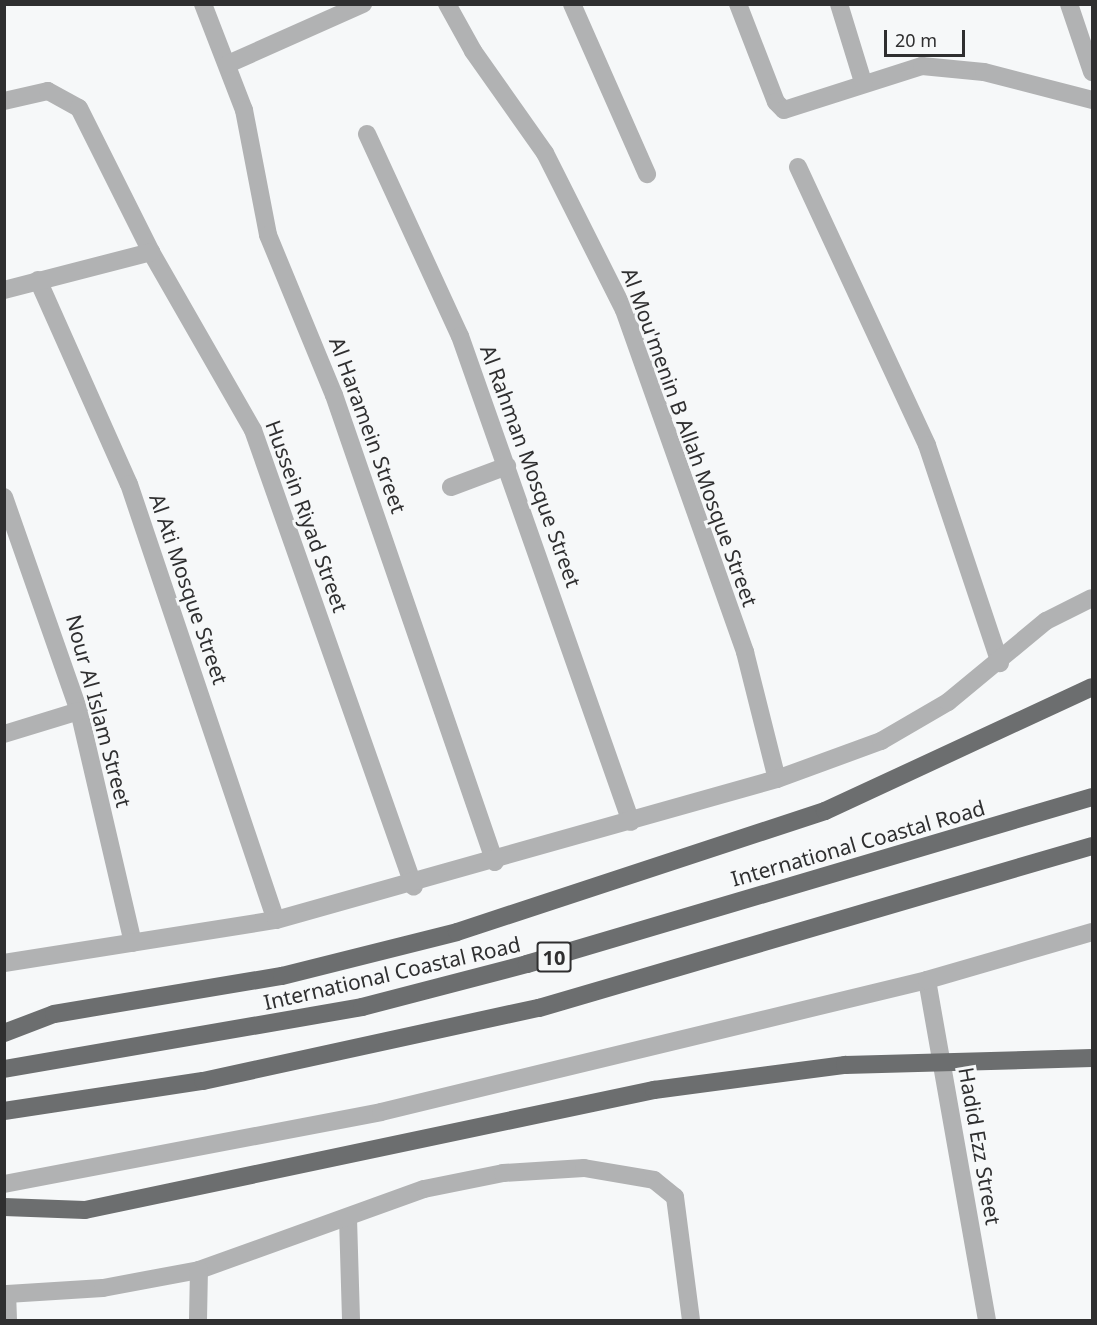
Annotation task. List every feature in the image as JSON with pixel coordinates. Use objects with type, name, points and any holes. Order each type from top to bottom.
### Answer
[{"type":"highway","points":[[4,1033],[54,1014],[205,991],[392,950],[825,811],[1092,687]]},
{"type":"highway","name":"International Coastal Road","points":[[4,1069],[362,1007],[527,964],[1092,797]]},
{"type":"highway","name":"10","points":[[4,1111],[203,1081],[538,1008],[1092,846]]},
{"type":"highway","points":[[4,1207],[85,1210],[654,1090],[845,1065],[1092,1058]]},
{"type":"street","name":"Al Haramein Street","points":[[203,4],[244,110],[268,235],[334,395],[495,862]]},
{"type":"street","points":[[228,64],[363,4]]},
{"type":"street","name":"Al Mou'menin B Allah Mosque Street","points":[[447,4],[473,51],[545,153],[624,310],[746,652],[777,779]]},
{"type":"street","points":[[572,4],[647,174]]},
{"type":"street","points":[[738,4],[776,102],[784,110],[863,82],[922,66],[953,66],[1092,100]]},
{"type":"street","points":[[840,4],[863,82]]},
{"type":"street","points":[[1069,4],[1092,72]]},
{"type":"street","name":"Hussein Riyad Street","points":[[4,101],[59,92],[79,108],[151,252],[258,441],[414,886]]},
{"type":"street","name":"Al Rahman Mosque Street","points":[[368,134],[425,249],[507,465],[631,822]]},
{"type":"street","points":[[798,167],[927,445],[1000,663]]},
{"type":"street","points":[[4,290],[151,252]]},
{"type":"street","name":"Al Ati Mosque Street","points":[[38,280],[129,484],[276,920]]},
{"type":"street","points":[[451,487],[507,465]]},
{"type":"street","name":"Nour Al Islam Street","points":[[4,496],[79,711],[133,942]]},
{"type":"street","points":[[4,963],[276,920],[414,886],[777,779],[881,741],[1000,663],[1046,621],[1092,598]]},
{"type":"street","points":[[4,734],[79,711]]},
{"type":"street","points":[[4,1184],[381,1112],[927,980],[1092,932]]},
{"type":"street","name":"Hadid Ezz Street","points":[[927,980],[987,1320]]},
{"type":"street","points":[[8,1320],[7,1294],[104,1288],[199,1270],[424,1189],[503,1173],[584,1168],[654,1180],[675,1197],[691,1320]]},
{"type":"street","points":[[348,1218],[351,1320]]},
{"type":"street","points":[[198,1320],[199,1270]]}]
